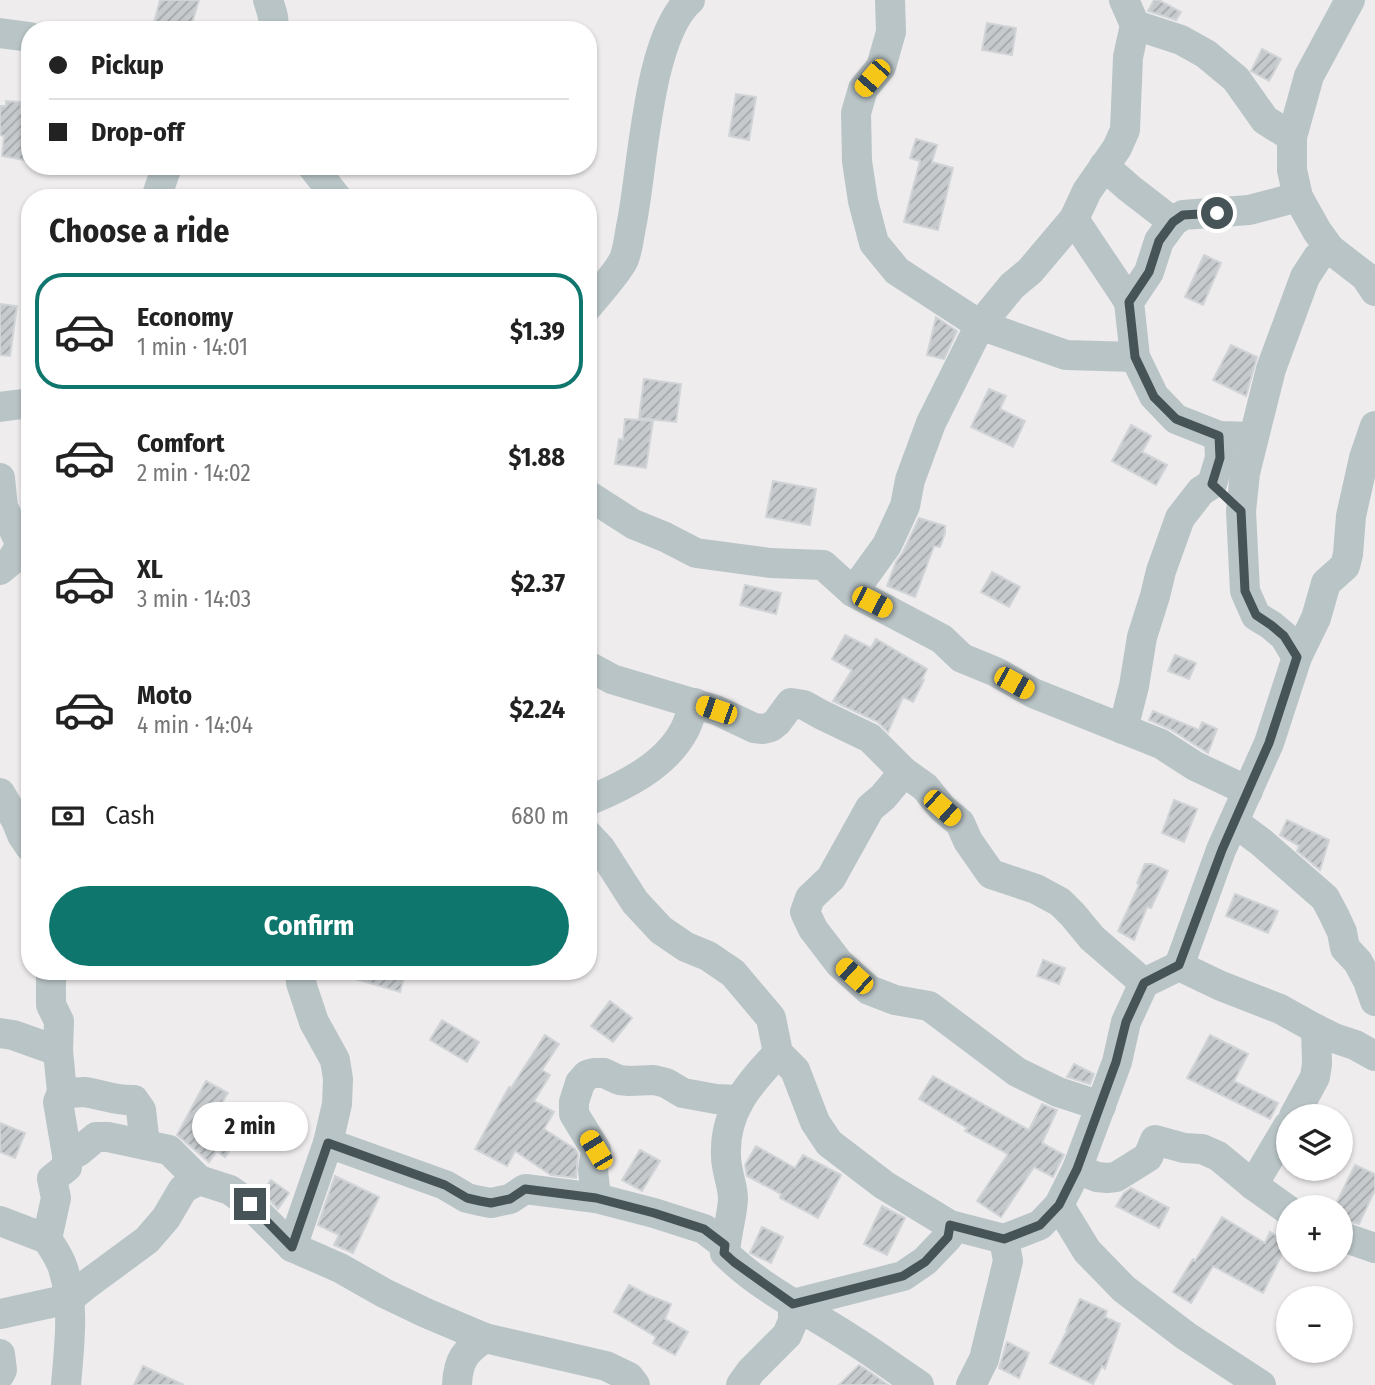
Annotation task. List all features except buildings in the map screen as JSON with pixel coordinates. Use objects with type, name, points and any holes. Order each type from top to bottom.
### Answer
[{"type":"street","points":[[268,0],[274,21]]},
{"type":"street","points":[[597,294],[624,260],[655,76],[667,37],[683,6],[690,0]]},
{"type":"street","points":[[890,0],[891,32],[881,67],[863,89],[856,113],[857,161],[863,201],[874,243],[897,271],[980,324],[1066,355],[1135,357]]},
{"type":"street","points":[[1350,0],[1309,76],[1292,137],[1292,170],[1298,197],[1317,231],[1330,249],[1365,276],[1375,291]]},
{"type":"street","points":[[853,592],[887,545],[905,506],[910,480],[931,423],[980,324],[1074,219],[1087,191],[1125,130],[1130,13],[1206,54],[1236,79],[1265,120],[1292,137]]},
{"type":"street","points":[[0,33],[21,36]]},
{"type":"street","points":[[1104,166],[1173,222]]},
{"type":"street","points":[[319,175],[330,189]]},
{"type":"street","points":[[1129,302],[1149,272],[1159,241],[1173,222],[1183,215],[1249,210],[1298,197]]},
{"type":"street","points":[[1074,219],[1129,302],[1135,357],[1154,397],[1176,419],[1219,436],[1253,437]]},
{"type":"street","points":[[1297,657],[1284,636],[1256,615],[1245,591],[1241,511],[1245,473],[1271,369],[1306,278],[1318,257],[1330,249]]},
{"type":"street","points":[[0,407],[21,404]]},
{"type":"street","points":[[597,845],[635,902],[661,930],[733,973],[771,1018],[778,1053],[796,1070],[815,1122],[829,1143],[884,1185],[950,1225],[1004,1239],[1040,1225],[1059,1205],[1077,1169],[1116,1062],[1126,1022],[1144,983],[1179,965],[1205,891],[1269,743],[1297,657],[1316,618],[1326,583],[1345,566],[1351,516],[1364,458],[1375,426]]},
{"type":"street","points":[[1123,729],[1142,637],[1161,571],[1180,518],[1200,491],[1212,484],[1220,458],[1219,436]]},
{"type":"street","points":[[0,478],[3,507],[21,545],[11,562],[0,570]]},
{"type":"street","points":[[1212,484],[1241,511]]},
{"type":"street","points":[[597,501],[633,524],[696,553],[770,563],[823,565],[853,592],[942,639],[962,658],[996,672],[1033,693],[1161,744],[1195,766],[1248,791]]},
{"type":"street","points":[[597,671],[612,679],[716,710],[754,728],[771,727],[778,722],[791,703],[804,705],[870,738],[904,772],[925,787],[942,808],[960,823],[968,841],[991,874],[1036,889],[1060,902],[1092,938],[1144,983]]},
{"type":"street","points":[[597,797],[642,774],[669,751],[684,730],[695,703]]},
{"type":"street","points":[[904,772],[870,808],[831,878],[810,898],[805,912],[813,929],[839,963],[869,990],[895,1000],[929,1006],[1017,1072],[1058,1092],[1101,1106]]},
{"type":"street","points":[[0,793],[21,832]]},
{"type":"street","points":[[1234,822],[1325,898],[1342,932],[1345,948],[1358,962],[1375,1001]]},
{"type":"street","points":[[1179,965],[1221,986],[1280,1009],[1375,1056]]},
{"type":"street","points":[[47,1239],[56,1198],[52,1179],[67,1167],[58,1102],[62,1092],[58,1051],[60,1021],[51,1004],[51,980]]},
{"type":"street","points":[[292,1247],[328,1143],[337,1104],[338,1079],[335,1060],[314,1022],[301,980]]},
{"type":"street","points":[[1300,1104],[1315,1077],[1316,1029]]},
{"type":"street","points":[[0,1033],[58,1051]]},
{"type":"street","points":[[778,1053],[748,1085],[727,1129],[726,1158],[733,1200],[724,1253],[793,1304],[852,1339],[919,1385]]},
{"type":"street","points":[[596,1198],[593,1170],[596,1150],[574,1114],[574,1102],[580,1083],[587,1075],[604,1073],[619,1080],[653,1080],[666,1083],[683,1093],[739,1100]]},
{"type":"street","points":[[62,1092],[81,1092],[122,1101],[134,1100],[141,1110],[145,1145]]},
{"type":"street","points":[[67,1155],[78,1152],[96,1137],[169,1150],[199,1180],[230,1189],[250,1204],[292,1247],[340,1268],[384,1293],[485,1338],[606,1366],[629,1377],[635,1385]]},
{"type":"street","points":[[1077,1169],[1097,1177],[1116,1177],[1148,1157],[1155,1140],[1184,1148],[1202,1149],[1217,1156],[1276,1202]]},
{"type":"street","points":[[328,1143],[445,1185],[467,1198],[491,1203],[510,1199],[525,1189],[596,1198],[704,1229],[725,1245]]},
{"type":"street","points":[[1252,1185],[1276,1146]]},
{"type":"street","points":[[7,1307],[69,1299],[147,1240],[166,1218],[183,1189],[199,1180]]},
{"type":"street","points":[[1059,1205],[1087,1251],[1124,1289],[1186,1336],[1261,1385]]},
{"type":"street","points":[[0,1221],[47,1239],[64,1269],[69,1299],[70,1340],[66,1385]]},
{"type":"street","points":[[793,1304],[903,1276],[925,1262],[948,1237],[950,1225]]},
{"type":"street","points":[[971,1385],[984,1359],[1008,1262],[1004,1239]]},
{"type":"street","points":[[1353,1240],[1375,1248]]},
{"type":"street","points":[[741,1385],[751,1371],[787,1335],[793,1321],[793,1304]]},
{"type":"street","points":[[457,1385],[460,1361],[472,1346],[485,1338]]},
{"type":"street","points":[[0,1354],[0,1374]]},
{"type":"route","points":[[250,1204],[292,1247],[328,1143],[445,1185],[467,1198],[480,1201],[491,1203],[510,1199],[525,1189],[596,1198],[704,1229],[725,1245],[724,1253],[734,1262],[793,1304],[903,1276],[925,1262],[948,1237],[950,1225],[1004,1239],[1040,1225],[1059,1205],[1077,1169],[1116,1062],[1126,1022],[1144,983],[1179,965],[1205,891],[1269,743],[1297,657],[1284,636],[1256,615],[1245,591],[1241,511],[1212,484],[1220,458],[1219,436],[1176,419],[1154,397],[1135,357],[1129,302],[1149,272],[1159,241],[1173,222],[1183,215],[1217,213]]}]
